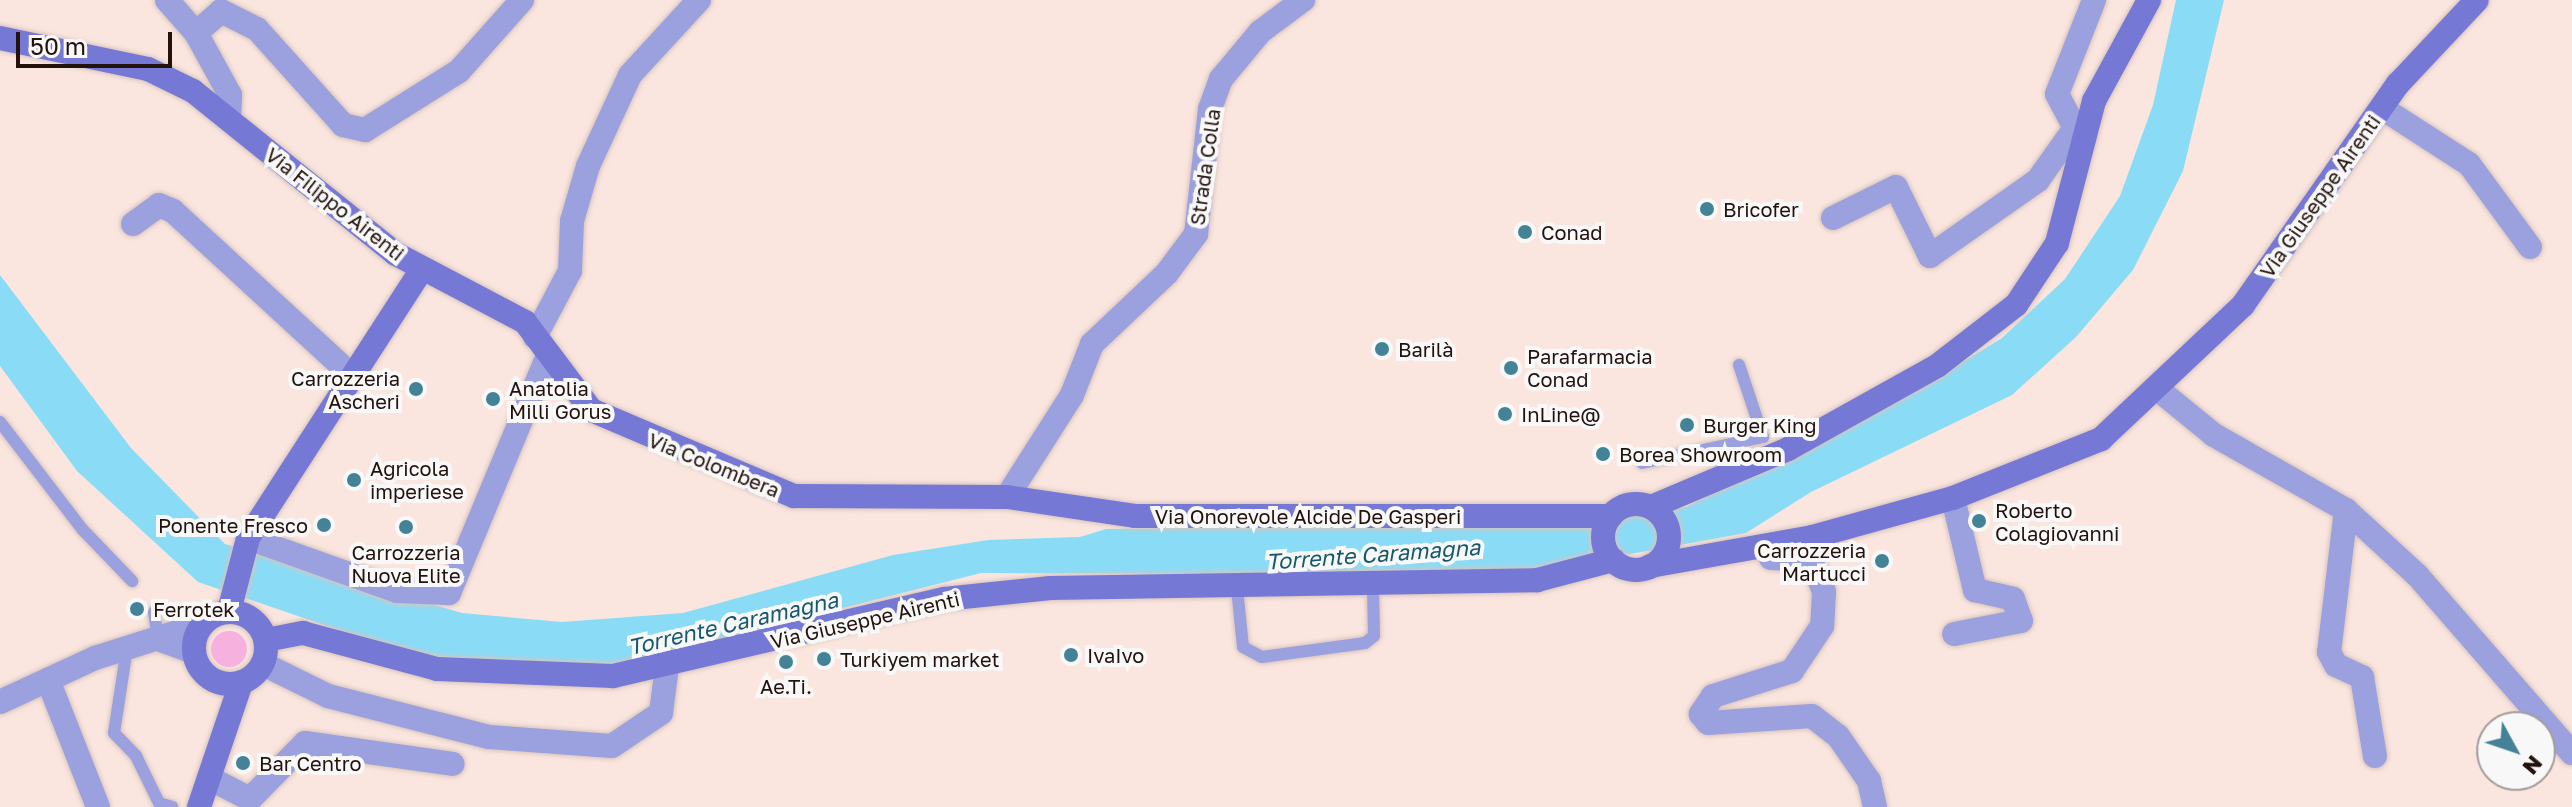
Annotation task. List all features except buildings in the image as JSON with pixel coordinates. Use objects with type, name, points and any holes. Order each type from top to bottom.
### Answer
[{"type":"main road","points":[[1651,507],[1665,522],[1667,546],[1650,566],[1631,569],[1613,560],[1604,543],[1611,516],[1629,504],[1651,507],[1788,449],[1978,340],[2029,291],[2050,260],[2080,130],[2149,0]]},
{"type":"main road","name":"Via Giuseppe Airenti","points":[[1650,566],[1765,546],[1953,498],[2101,439],[2160,391],[2243,305],[2382,108],[2470,1]]},
{"type":"main road","name":"Via Filippo Airenti","points":[[0,38],[148,69],[193,91],[421,271],[349,373],[248,538],[230,606]]},
{"type":"main road","name":"Via Colombera","points":[[421,271],[497,302],[541,348],[576,398],[615,424],[794,496],[1007,497]]},
{"type":"main road","name":"Via Onorevole Alcide De Gasperi","points":[[1007,497],[1135,516],[1371,519],[1611,516]]},
{"type":"main road","points":[[1667,546],[1687,562]]},
{"type":"main road","name":"Via Giuseppe Airenti","points":[[266,640],[303,633],[437,669],[530,676],[613,676],[667,666],[944,599],[1050,588],[1373,587],[1537,580],[1613,560]]},
{"type":"main road","points":[[199,807],[241,683],[263,664],[266,640],[253,619],[230,606],[202,624],[194,652],[209,678],[226,723]]},
{"type":"main road","points":[[209,678],[241,683]]},
{"type":"street","points":[[167,0],[196,33],[230,95],[229,117]]},
{"type":"street","points":[[196,33],[221,11],[240,16],[343,125],[365,130],[459,71],[522,0]]},
{"type":"street","points":[[248,538],[397,591],[449,593],[570,271],[572,221],[588,166],[630,75],[677,16],[699,0]]},
{"type":"street","name":"Strada Colla","points":[[1007,497],[1072,395],[1092,344],[1167,273],[1196,234],[1210,109],[1221,79],[1260,32],[1303,0]]},
{"type":"street","points":[[1833,218],[1896,187],[1930,256],[2038,180],[2080,130],[2057,94],[2094,0]]},
{"type":"street","points":[[2382,108],[2469,164],[2530,247]]},
{"type":"street","points":[[133,224],[159,205],[173,211],[349,373]]},
{"type":"street","points":[[2160,391],[2214,435],[2346,510],[2417,575],[2572,753]]},
{"type":"street","points":[[1953,498],[1975,590],[2013,599],[2021,621],[1954,634]]},
{"type":"street","points":[[2346,510],[2329,652],[2336,665],[2362,677],[2375,756]]},
{"type":"street","points":[[1765,546],[1771,558],[1806,560],[1816,571],[1824,592],[1822,626],[1792,671],[1713,696],[1701,714],[1708,723],[1812,716],[1838,736],[1869,781],[1875,807]]},
{"type":"street","points":[[0,702],[127,648],[202,624]]},
{"type":"street","points":[[158,639],[194,652]]},
{"type":"street","points":[[263,664],[303,688],[500,739],[617,746],[661,713],[667,666]]},
{"type":"street","points":[[48,680],[98,807]]},
{"type":"street","points":[[209,778],[250,799],[305,743],[453,764]]},
{"type":"lane","points":[[1642,463],[1763,437],[1739,365]]},
{"type":"lane","points":[[0,422],[83,530],[132,581]]},
{"type":"lane","points":[[1237,588],[1243,647],[1262,657],[1365,643],[1374,636],[1373,587]]},
{"type":"lane","points":[[154,612],[158,639]]},
{"type":"lane","points":[[127,648],[114,733],[136,756],[159,803],[172,807]]},
{"type":"shaded area","points":[[229,631],[241,637],[247,649],[241,661],[229,667],[217,661],[211,649],[217,637]]},
{"type":"water","name":"Torrente Caramagna","points":[[2176,0],[2224,0],[2183,171],[2133,270],[2076,337],[2012,395],[1811,492],[1746,533],[1514,575],[981,573],[610,667],[466,663],[377,643],[198,582],[77,471],[0,366],[0,275],[131,448],[225,544],[462,613],[562,622],[683,613],[893,555],[988,540],[1080,537],[1106,529],[1574,523],[1686,507],[1910,394],[2002,338],[2065,279],[2120,196],[2153,105]]},
{"type":"place","name":"Bricofer","points":[[1707,209]]},
{"type":"place","name":"Conad","points":[[1525,232]]},
{"type":"place","name":"Barilà","points":[[1382,349]]},
{"type":"place","name":"Parafarmacia Conad","points":[[1511,368]]},
{"type":"place","name":"Carrozzeria Ascheri","points":[[416,389]]},
{"type":"place","name":"Anatolia Milli Gorus","points":[[493,399]]},
{"type":"place","name":"InLine@","points":[[1505,414]]},
{"type":"place","name":"Burger King","points":[[1687,425]]},
{"type":"place","name":"Borea Showroom","points":[[1603,454]]},
{"type":"place","name":"Agricola imperiese","points":[[354,480]]},
{"type":"place","name":"Roberto Colagiovanni","points":[[1979,521]]},
{"type":"place","name":"Ponente Fresco","points":[[324,525]]},
{"type":"place","name":"Carrozzeria Nuova Elite","points":[[406,527]]},
{"type":"place","name":"Carrozzeria Martucci","points":[[1882,561]]},
{"type":"place","name":"Ferrotek","points":[[137,609]]},
{"type":"place","name":"IvaIvo","points":[[1071,655]]},
{"type":"place","name":"Turkiyem market","points":[[824,659]]},
{"type":"place","name":"Ae.Ti.","points":[[786,662]]},
{"type":"place","name":"Bar Centro","points":[[243,763]]}]
